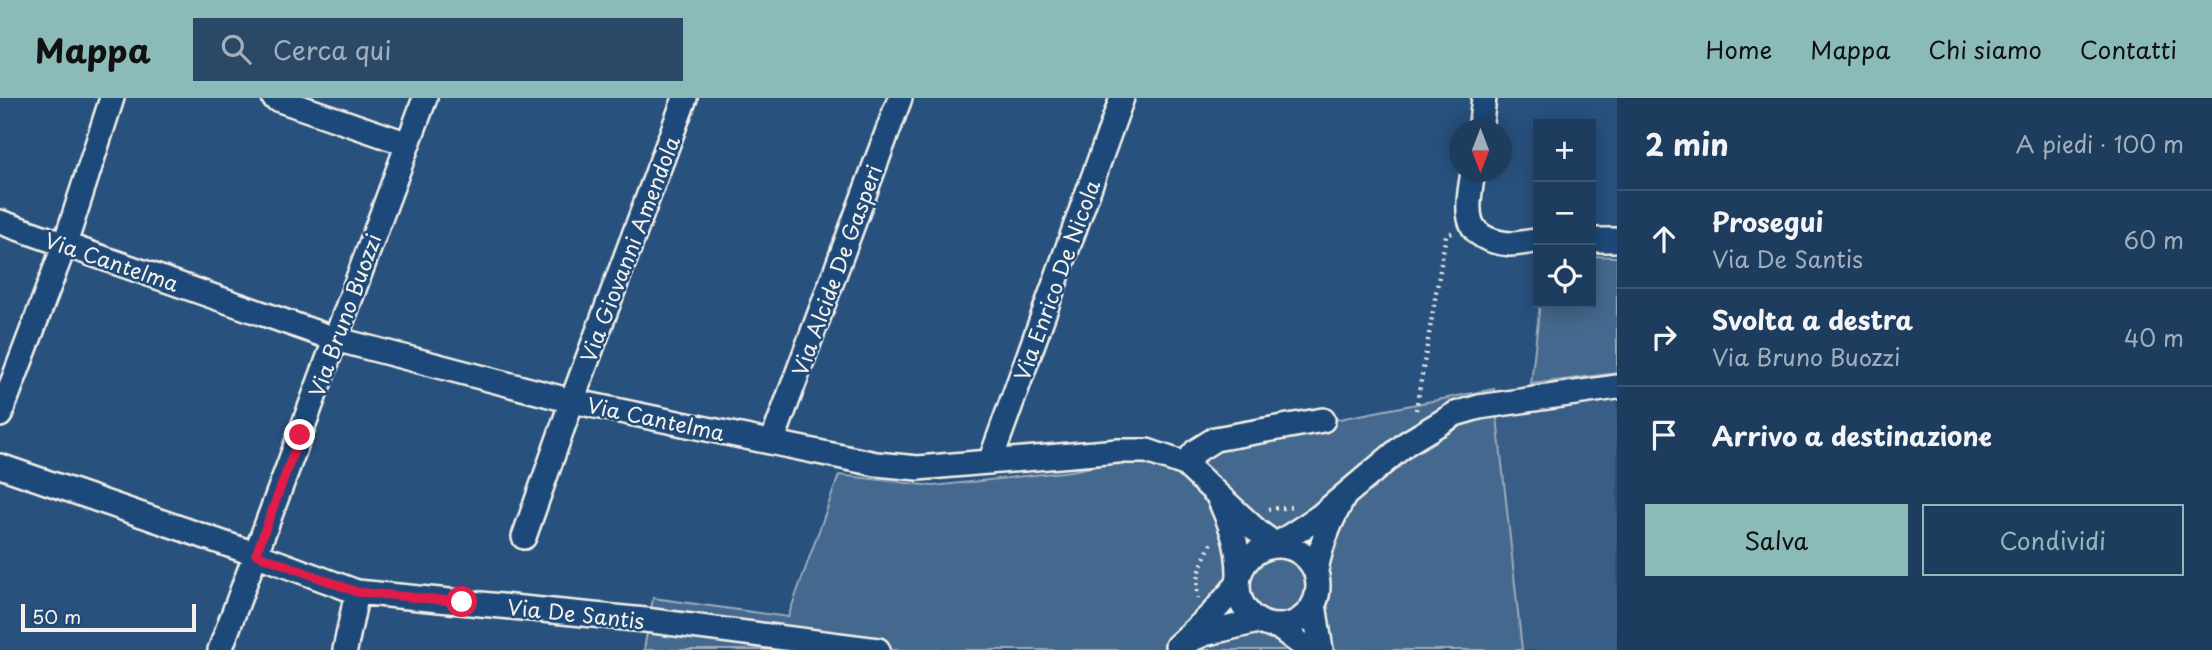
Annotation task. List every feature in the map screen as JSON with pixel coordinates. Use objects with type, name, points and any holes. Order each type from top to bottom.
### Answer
[{"type":"street","points":[[0,415],[65,244],[112,98]]},
{"type":"street","points":[[274,98],[408,144]]},
{"type":"street","name":"Via Bruno Buozzi","points":[[220,650],[425,98]]},
{"type":"street","name":"Via Giovanni Amendola","points":[[524,537],[685,98]]},
{"type":"street","name":"Via Alcide De Gasperi","points":[[772,442],[900,98]]},
{"type":"street","name":"Via Enrico De Nicola","points":[[990,462],[1122,98]]},
{"type":"street","points":[[1482,119],[1485,98]]},
{"type":"street","points":[[1471,182],[1468,205],[1472,228],[1490,241],[1514,244],[1533,242]]},
{"type":"street","name":"Via Cantelma","points":[[0,222],[335,339],[572,401],[772,442],[890,466],[918,468],[1118,451],[1147,451],[1185,464]]},
{"type":"street","points":[[1596,240],[1617,240]]},
{"type":"street","points":[[1276,545],[1319,517],[1406,443],[1455,414],[1479,407],[1617,387]]},
{"type":"street","points":[[1276,545],[1236,521],[1217,494],[1185,464],[1196,451],[1215,439],[1323,420]]},
{"type":"street","name":"Via De Santis","points":[[0,466],[256,554],[357,592],[645,620],[877,650]]},
{"type":"street","points":[[1315,571],[1326,528],[1345,495]]},
{"type":"street","points":[[1236,521],[1239,598],[1244,609],[1309,650]]},
{"type":"street","points":[[1287,546],[1309,559],[1318,584],[1317,597],[1301,618],[1290,624],[1268,623],[1204,634],[1174,648],[1208,618],[1238,579],[1245,562],[1254,553],[1264,547],[1287,546]]},
{"type":"street","points":[[345,650],[357,592]]},
{"type":"street","points":[[1314,604],[1321,650]]},
{"type":"path","points":[[1409,417],[1417,410],[1446,235],[1472,228]]},
{"type":"path","points":[[1208,618],[1200,607],[1197,593],[1203,561],[1212,542],[1236,521],[1254,512],[1297,507]]},
{"type":"shaded area","points":[[1596,256],[1617,257],[1617,373],[1531,384],[1539,308],[1596,308]]},
{"type":"shaded area","points":[[1617,373],[1617,650],[1522,650],[1494,389]]},
{"type":"shaded area","points":[[1494,389],[1522,650],[644,650],[653,598],[788,617],[839,475],[933,486],[1071,471]]},
{"type":"route","points":[[300,435],[256,554],[357,592],[462,602]]}]
